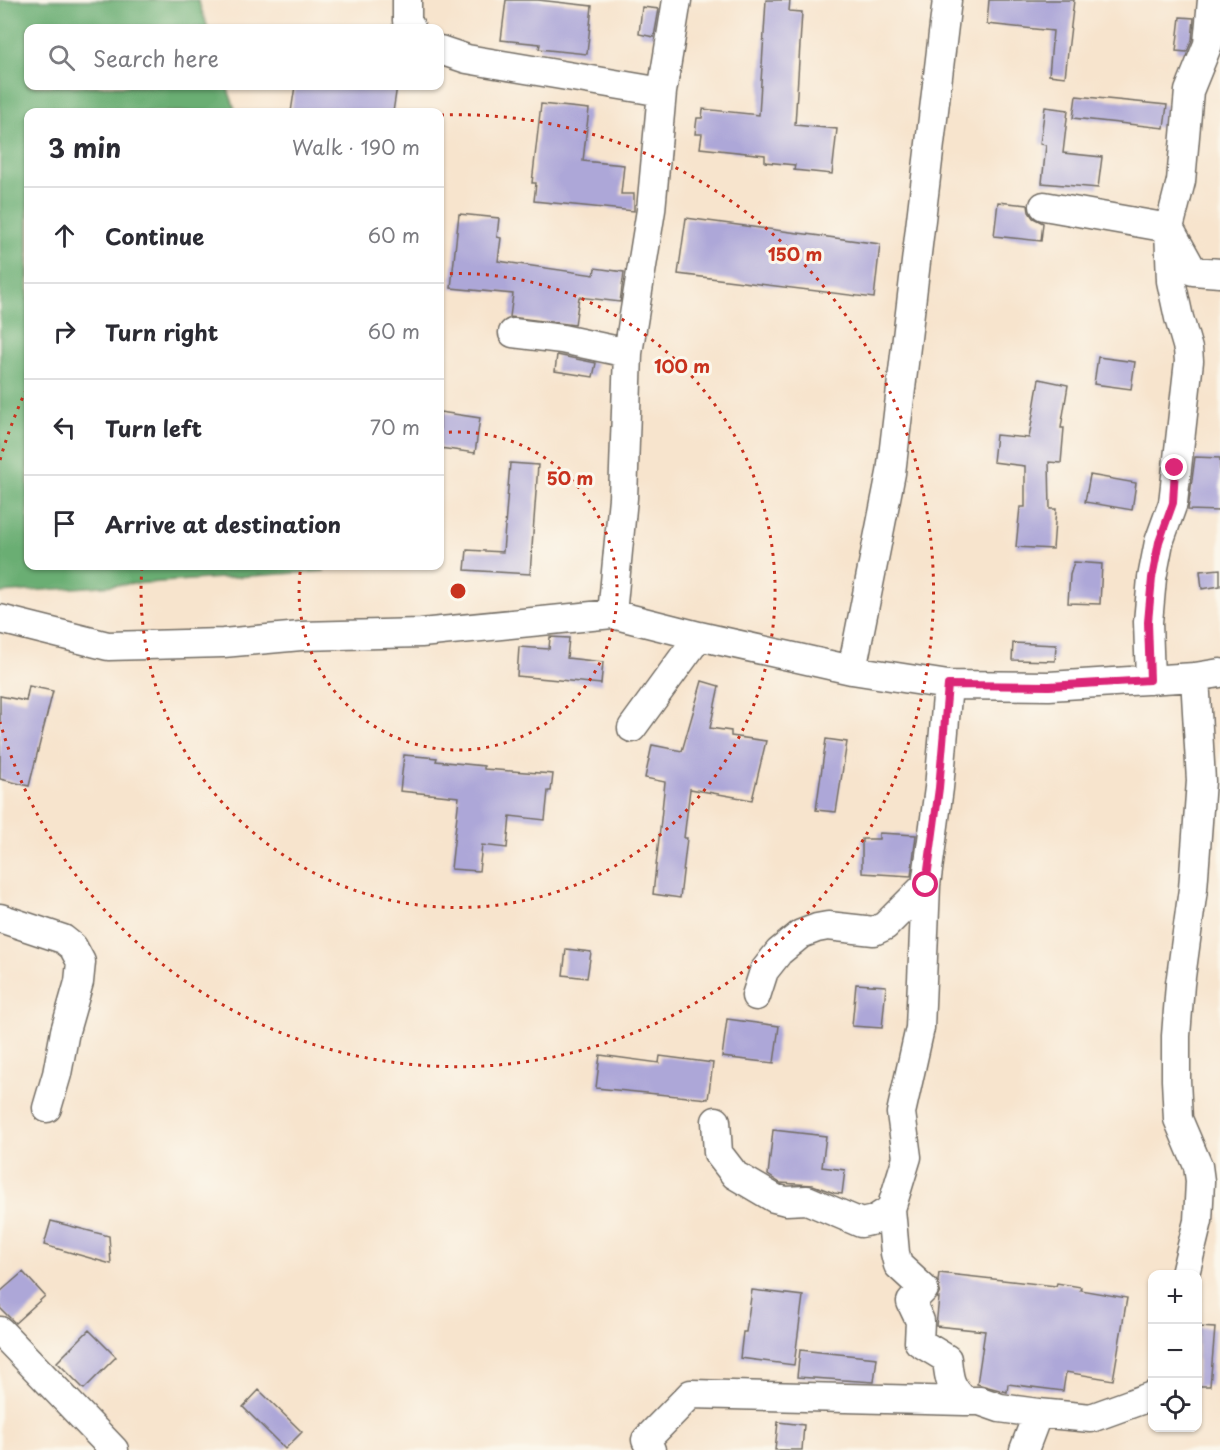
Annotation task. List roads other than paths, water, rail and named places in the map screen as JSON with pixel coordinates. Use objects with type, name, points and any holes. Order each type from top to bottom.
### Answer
[{"type":"street","points":[[407,0],[409,24]]},
{"type":"street","points":[[612,614],[623,498],[628,352],[651,210],[662,92],[677,0]]},
{"type":"street","points":[[852,670],[891,473],[947,0]]},
{"type":"street","points":[[1150,680],[1148,622],[1152,578],[1159,542],[1173,503],[1188,361],[1188,349],[1171,281],[1169,228],[1181,181],[1189,92],[1208,44],[1212,0]]},
{"type":"street","points":[[444,51],[467,59],[662,92]]},
{"type":"street","points":[[1044,206],[1169,228]]},
{"type":"street","points":[[1169,228],[1193,271],[1220,273]]},
{"type":"street","points":[[513,333],[562,339],[628,352]]},
{"type":"street","points":[[0,619],[108,646],[223,643],[302,636],[421,633],[612,614],[852,670],[948,685],[1049,686],[1208,675],[1193,889],[1180,984],[1176,1036],[1178,1119],[1198,1166],[1200,1181],[1198,1221],[1186,1270]]},
{"type":"street","points":[[632,728],[699,636]]},
{"type":"street","points":[[948,685],[939,788],[926,885],[920,1028],[901,1113],[906,1157],[891,1209],[898,1265],[905,1274],[924,1289],[911,1302],[920,1321],[920,1342],[947,1359],[949,1381],[955,1392],[965,1401]]},
{"type":"street","points":[[756,996],[764,971],[779,952],[801,934],[828,926],[874,931],[885,926],[926,885]]},
{"type":"street","points":[[0,918],[63,939],[73,946],[81,962],[79,982],[47,1108]]},
{"type":"street","points":[[716,1121],[718,1153],[735,1175],[774,1198],[786,1201],[807,1200],[861,1224],[874,1220],[891,1209]]},
{"type":"street","points":[[0,1331],[114,1450]]},
{"type":"street","points":[[651,1450],[646,1440],[691,1394],[980,1401],[1000,1408],[1091,1418],[1148,1397]]},
{"type":"street","points":[[1024,1450],[1038,1413]]}]
